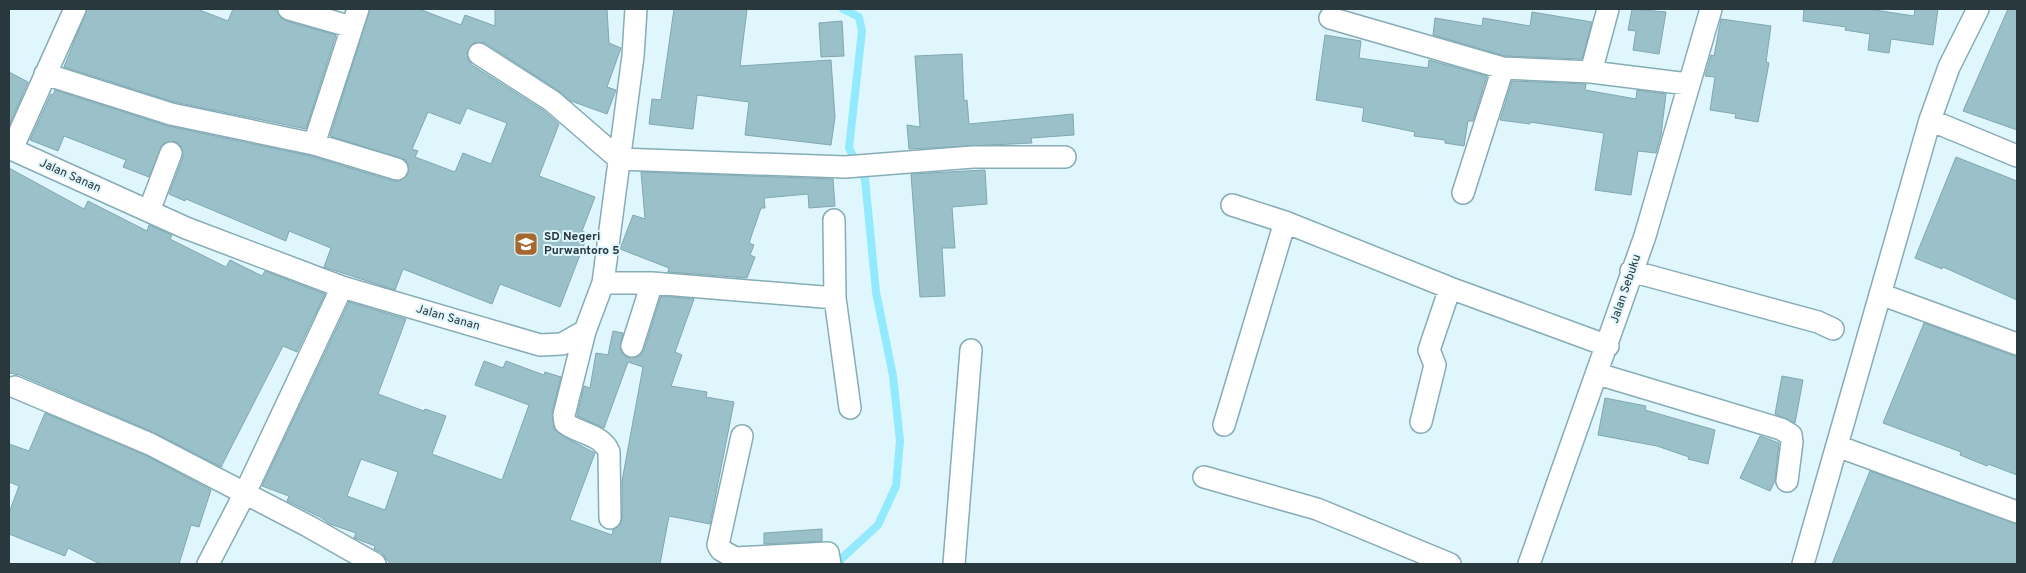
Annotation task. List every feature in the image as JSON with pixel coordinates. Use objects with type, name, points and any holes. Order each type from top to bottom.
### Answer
[{"type":"street","points":[[10,148],[75,9]]},
{"type":"street","points":[[289,9],[355,18],[314,144]]},
{"type":"street","points":[[610,518],[608,452],[606,446],[601,441],[565,423],[564,415],[585,331],[603,283],[636,9]]},
{"type":"street","points":[[1591,72],[1608,9]]},
{"type":"street","name":"Jalan Sebuku","points":[[1529,564],[1608,346],[1645,236],[1711,9]]},
{"type":"street","points":[[1803,564],[1930,120],[1949,67],[1978,9]]},
{"type":"street","points":[[1330,18],[1503,68],[1591,72],[1688,84]]},
{"type":"street","points":[[479,54],[552,101],[619,159],[845,167],[973,157],[1065,157]]},
{"type":"street","points":[[1462,193],[1503,68]]},
{"type":"street","points":[[45,74],[170,114],[314,144],[397,169]]},
{"type":"street","points":[[1930,120],[2017,156]]},
{"type":"street","name":"Jalan Sanan","points":[[10,148],[186,228],[342,287],[540,345],[562,344],[585,331]]},
{"type":"street","points":[[149,212],[172,153]]},
{"type":"street","points":[[1232,205],[1285,222],[1450,288],[1608,346]]},
{"type":"street","points":[[834,220],[835,298],[850,408]]},
{"type":"street","points":[[1224,425],[1285,222]]},
{"type":"street","points":[[1632,270],[1818,322],[1833,329]]},
{"type":"street","points":[[603,283],[652,283],[835,298]]},
{"type":"street","points":[[632,346],[652,283]]},
{"type":"street","points":[[208,564],[245,493],[342,287]]},
{"type":"street","points":[[1421,422],[1435,365],[1428,350],[1450,288]]},
{"type":"street","points":[[1880,294],[2017,344]]},
{"type":"street","points":[[954,564],[971,350]]},
{"type":"street","points":[[1598,374],[1782,429],[1791,435],[1792,442],[1787,481]]},
{"type":"street","points":[[15,387],[150,444],[375,564]]},
{"type":"street","points":[[742,436],[718,545],[720,550],[735,561],[828,553],[830,564]]},
{"type":"street","points":[[1837,446],[2017,512]]},
{"type":"street","points":[[1204,478],[1317,510],[1450,564]]},
{"type":"building","points":[[87,9],[197,9],[228,21],[233,9],[272,9],[277,11],[280,17],[286,21],[336,35],[306,129],[174,102],[64,67]]},
{"type":"building","points":[[370,9],[419,9],[461,25],[465,15],[495,26],[495,9],[607,9],[609,43],[621,48],[607,87],[616,90],[607,114],[571,101],[559,91],[485,43],[473,43],[467,53],[472,65],[544,111],[559,124],[539,176],[595,197],[582,231],[588,234],[560,307],[500,284],[492,304],[403,269],[395,290],[324,267],[331,248],[289,231],[286,241],[186,199],[185,201],[169,194],[183,157],[181,146],[175,141],[163,144],[149,177],[123,167],[126,160],[64,136],[58,151],[30,140],[51,94],[53,95],[55,90],[168,126],[311,156],[393,181],[400,181],[409,172],[406,160],[330,136]],"holes":[[[467,108],[507,123],[491,164],[463,153],[455,172],[415,157],[418,151],[412,149],[428,112],[460,124]]]},
{"type":"building","points":[[674,9],[747,9],[740,66],[831,60],[835,117],[831,145],[745,135],[749,102],[697,95],[693,129],[649,124],[652,99],[661,100]]},
{"type":"building","points":[[1632,9],[1666,12],[1659,54],[1633,50],[1636,31],[1628,30]]},
{"type":"building","points":[[1804,9],[1868,9],[1914,16],[1915,9],[1938,9],[1933,45],[1891,39],[1889,53],[1868,50],[1870,34],[1845,30],[1846,27],[1803,21]]},
{"type":"building","points":[[2008,9],[2017,9],[2017,130],[1963,111]]},
{"type":"building","points":[[1532,12],[1592,22],[1582,59],[1505,56],[1433,35],[1435,18],[1482,26],[1483,18],[1530,26]]},
{"type":"building","points":[[1721,19],[1771,26],[1766,62],[1769,63],[1758,122],[1735,118],[1736,114],[1710,110],[1715,77],[1705,76],[1711,55],[1714,56]]},
{"type":"building","points":[[842,21],[844,56],[821,57],[819,23]]},
{"type":"building","points":[[1325,35],[1361,41],[1359,58],[1428,68],[1429,60],[1487,76],[1473,121],[1468,121],[1464,146],[1445,143],[1445,140],[1414,136],[1415,132],[1362,121],[1364,108],[1316,100]]},
{"type":"building","points":[[962,54],[964,101],[967,100],[969,124],[1073,114],[1074,135],[1031,138],[1032,143],[909,149],[907,125],[920,127],[915,56]]},
{"type":"building","points":[[9,72],[28,82],[9,126]]},
{"type":"building","points":[[1512,81],[1586,84],[1585,90],[1636,99],[1637,90],[1666,94],[1661,135],[1656,153],[1638,151],[1631,195],[1595,190],[1604,133],[1530,122],[1530,124],[1500,120]]},
{"type":"building","points":[[1956,157],[2017,181],[2017,300],[1943,267],[1942,269],[1915,258]]},
{"type":"building","points":[[9,168],[84,209],[88,201],[147,231],[149,225],[172,235],[170,239],[226,267],[230,260],[262,276],[265,271],[325,294],[297,352],[283,346],[221,467],[155,433],[20,375],[9,373]]},
{"type":"building","points":[[985,170],[987,204],[952,207],[955,248],[942,248],[945,296],[920,297],[911,174]]},
{"type":"building","points":[[641,172],[833,179],[835,206],[809,208],[808,194],[764,198],[765,208],[761,208],[749,243],[754,245],[750,255],[755,257],[747,278],[668,272],[669,268],[620,249],[633,215],[645,219]]},
{"type":"building","points":[[661,296],[694,299],[675,352],[682,355],[671,386],[707,392],[706,397],[734,402],[710,524],[669,516],[660,564],[390,564],[382,553],[374,549],[375,546],[354,538],[356,533],[330,524],[287,501],[289,496],[262,486],[349,302],[406,319],[378,394],[424,411],[425,409],[446,416],[432,454],[502,480],[529,405],[475,385],[484,361],[503,368],[506,361],[544,375],[545,372],[561,377],[552,412],[554,429],[564,437],[595,453],[570,520],[612,535],[613,530],[621,524],[622,481],[643,367],[628,362],[604,428],[577,416],[584,386],[590,388],[596,353],[608,355],[613,331],[623,333],[620,348],[623,355],[629,358],[640,356],[644,350]],"holes":[[[361,459],[398,472],[385,510],[347,496]]]},
{"type":"building","points":[[1924,323],[2017,357],[2017,475],[1988,464],[1987,466],[1960,455],[1961,452],[1883,423]]},
{"type":"building","points":[[1782,376],[1803,380],[1795,423],[1775,414]]},
{"type":"building","points":[[1605,398],[1646,406],[1645,410],[1715,430],[1708,464],[1688,459],[1689,457],[1657,446],[1598,435]]},
{"type":"building","points":[[45,413],[145,455],[211,490],[199,527],[191,525],[179,564],[100,564],[68,548],[65,556],[9,534],[9,513],[19,486],[9,482],[9,444],[29,451]]},
{"type":"building","points":[[1760,436],[1779,443],[1775,481],[1770,491],[1740,478]]},
{"type":"building","points":[[1870,471],[2017,524],[2017,564],[1832,564]]},
{"type":"building","points":[[822,529],[822,541],[764,544],[764,533]]},
{"type":"waterway","points":[[840,564],[840,560],[878,525],[896,486],[900,441],[893,376],[876,292],[865,179],[849,148],[862,31],[859,17],[843,9]]},
{"type":"place","name":"SD Negeri Purwantoro 5","points":[[526,244]]}]
